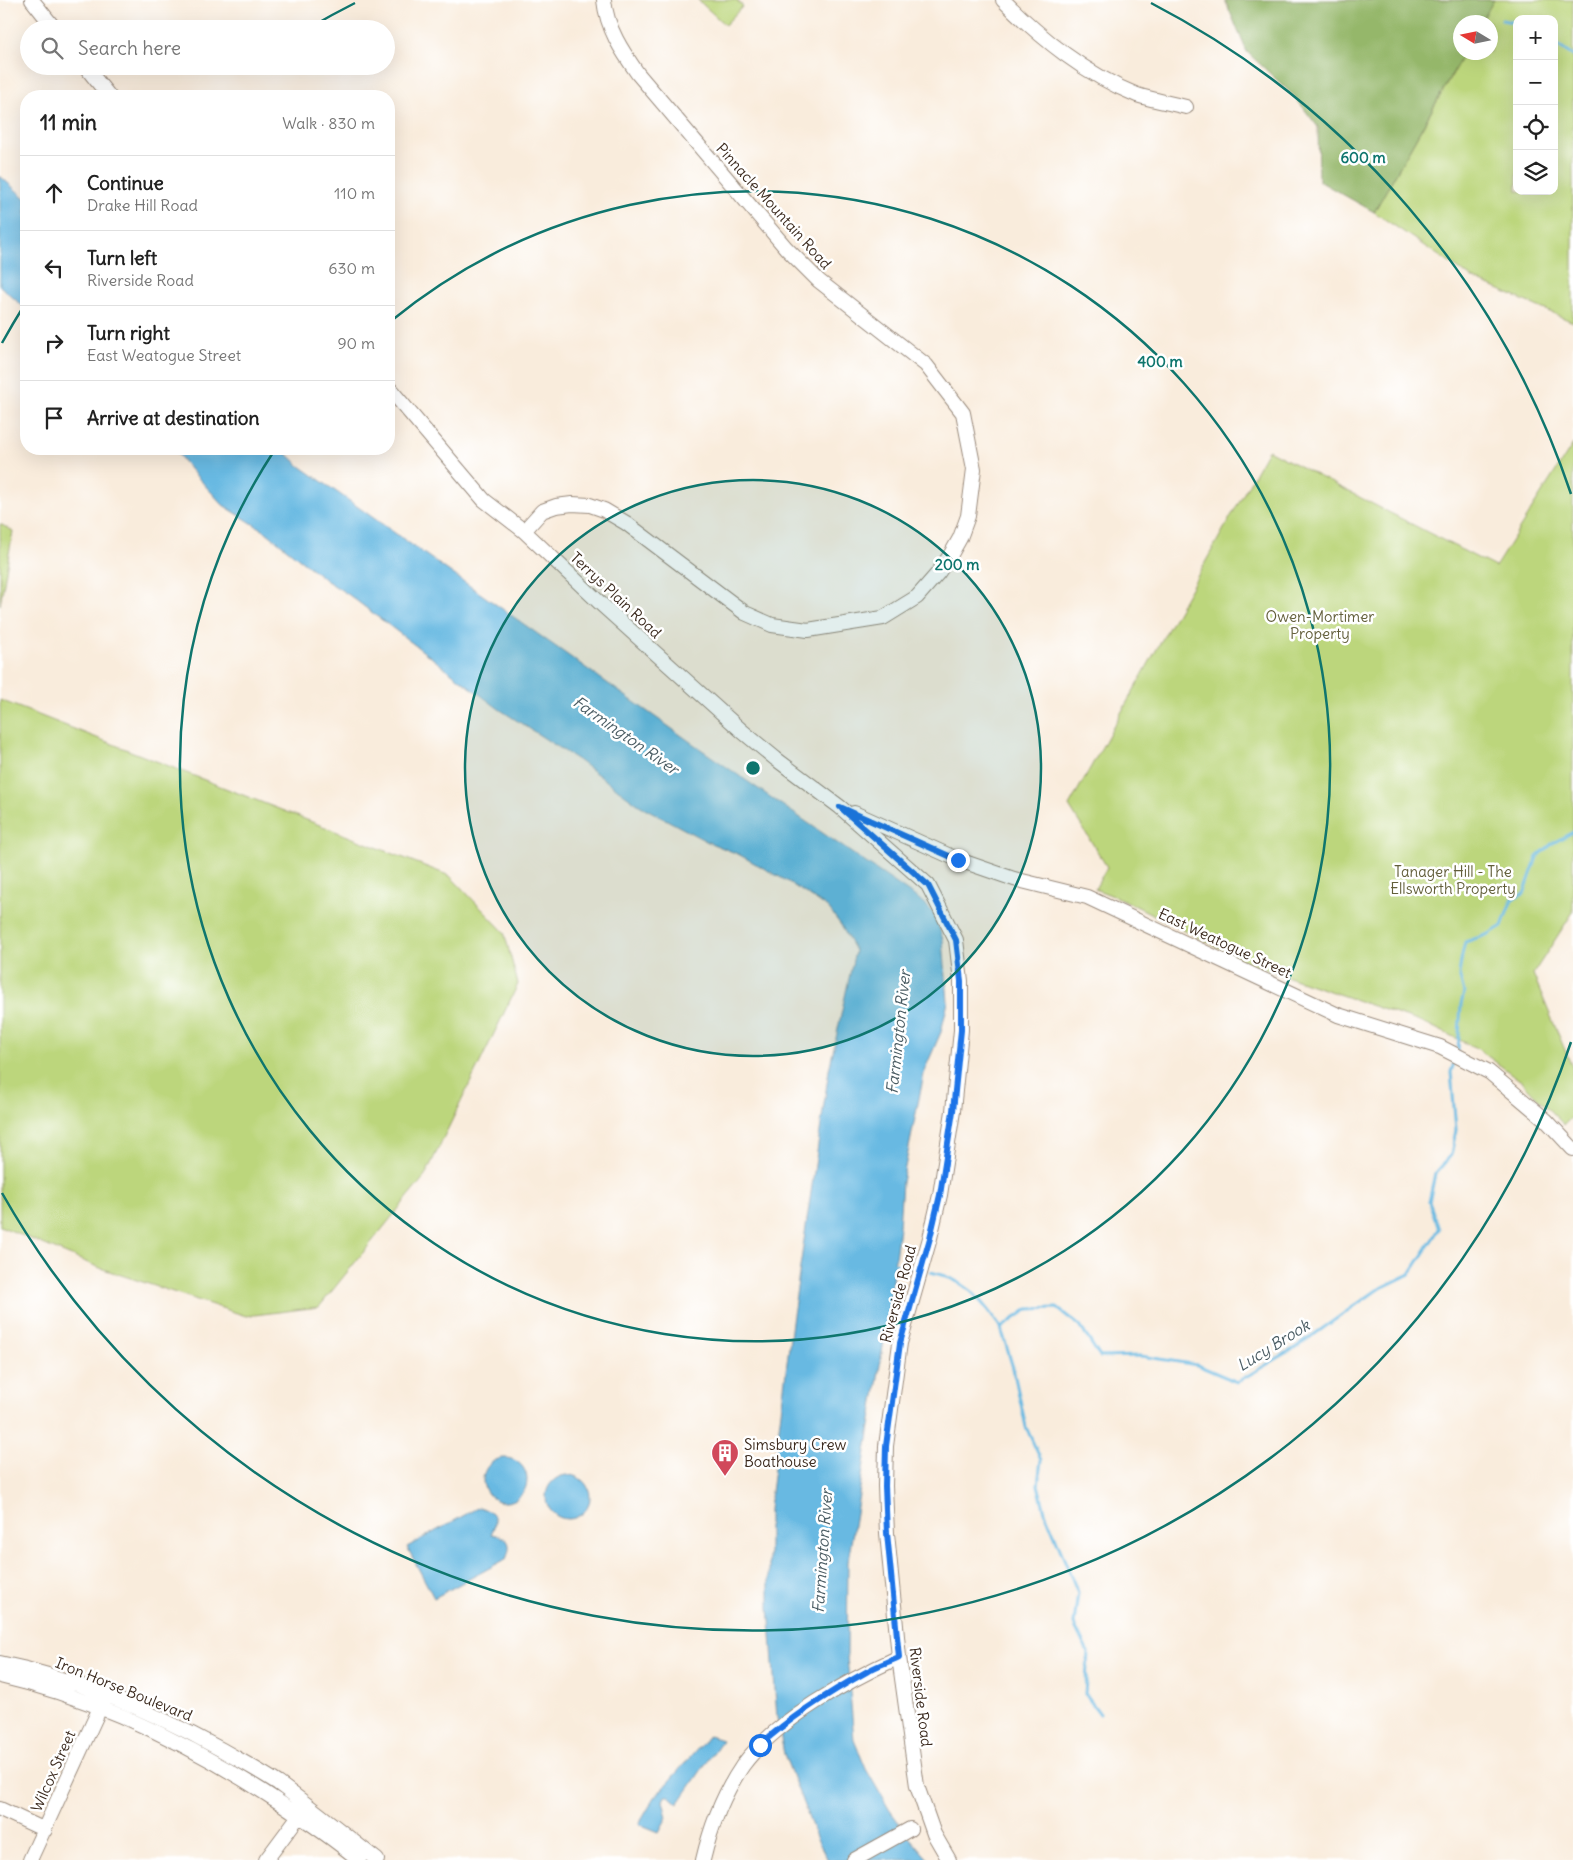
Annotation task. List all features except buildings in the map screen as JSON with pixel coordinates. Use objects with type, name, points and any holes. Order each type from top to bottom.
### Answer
[{"type":"street","points":[[32,0],[48,20]]},
{"type":"street","name":"Pinnacle Mountain Road","points":[[524,531],[542,511],[556,506],[572,504],[590,505],[604,510],[626,523],[746,613],[772,625],[808,630],[883,618],[917,597],[938,573],[951,554],[960,538],[968,516],[974,469],[963,413],[926,365],[819,281],[786,248],[622,52],[609,26],[604,0]]},
{"type":"street","points":[[1003,0],[1058,50],[1106,81],[1139,95],[1186,107]]},
{"type":"street","points":[[92,75],[104,90]]},
{"type":"street","name":"Terrys Plain Road","points":[[395,395],[484,500],[524,531],[600,603],[742,731],[840,807]]},
{"type":"street","name":"East Weatogue Street","points":[[840,807],[958,860],[1014,878],[1088,897],[1338,1015],[1440,1047],[1489,1072],[1546,1120],[1573,1149]]},
{"type":"street","name":"Riverside Road","points":[[840,807],[928,885],[956,940],[961,981],[961,1030],[953,1111],[940,1195],[930,1238],[900,1343],[886,1446],[885,1486],[887,1533],[899,1657],[917,1786],[934,1834],[949,1860]]},
{"type":"street","points":[[703,1860],[722,1801],[744,1764],[760,1745],[776,1730],[822,1698],[868,1671],[899,1657]]},
{"type":"street","name":"Iron Horse Boulevard","points":[[0,1663],[21,1667],[73,1683],[103,1702],[303,1810],[377,1860]]},
{"type":"street","name":"Iron Horse Boulevard","points":[[0,1676],[103,1702]]},
{"type":"street","name":"Wilcox Street","points":[[30,1860],[103,1702]]},
{"type":"street","points":[[0,1810],[44,1830]]},
{"type":"street","points":[[266,1860],[303,1810]]},
{"type":"street","name":"Iron Horse Boulevard","points":[[303,1810],[320,1828],[359,1860]]},
{"type":"street","points":[[854,1860],[910,1829]]},
{"type":"green space","points":[[698,0],[736,0],[743,6],[725,25]]},
{"type":"green space","points":[[1225,0],[1494,0],[1485,15],[1453,15],[1453,60],[1460,60],[1374,212],[1319,181],[1318,127],[1295,97],[1247,52]]},
{"type":"green space","points":[[1342,0],[1573,0],[1573,322],[1472,278],[1374,212],[1455,70]]},
{"type":"green space","points":[[1573,444],[1573,912],[1533,974],[1573,1069],[1573,1116],[1564,1125],[1521,1081],[1478,1049],[1429,1025],[1253,965],[1126,901],[1095,889],[1107,867],[1069,806],[1268,450],[1495,567]]},
{"type":"green space","points":[[0,524],[13,531],[0,605]]},
{"type":"green space","points":[[0,700],[450,876],[504,932],[518,984],[425,1176],[319,1307],[246,1316],[100,1268],[0,1226]]},
{"type":"water","points":[[0,176],[20,194],[20,304],[0,286]]},
{"type":"water","name":"Farmington River","points":[[179,455],[288,455],[300,466],[702,750],[920,900],[935,914],[943,940],[948,1002],[941,1032],[925,1069],[902,1182],[899,1227],[886,1328],[848,1562],[847,1656],[854,1740],[866,1769],[889,1809],[909,1837],[929,1860],[828,1860],[816,1837],[784,1754],[777,1718],[769,1607],[769,1509],[792,1322],[829,1070],[855,951],[841,925],[828,908],[785,880],[738,854],[708,842],[639,805],[578,760],[499,709],[349,595],[327,581],[266,532],[223,505]]},
{"type":"water","points":[[509,1458],[521,1464],[526,1471],[526,1489],[521,1496],[514,1501],[501,1502],[489,1496],[484,1489],[483,1476],[489,1464],[496,1459]]},
{"type":"water","points":[[572,1475],[584,1481],[589,1488],[589,1506],[584,1513],[577,1518],[564,1519],[552,1513],[547,1506],[546,1493],[552,1481],[559,1476]]},
{"type":"water","points":[[479,1507],[489,1511],[494,1517],[495,1524],[491,1534],[508,1541],[509,1548],[506,1559],[434,1598],[407,1547]]},
{"type":"water","points":[[709,1736],[722,1740],[678,1804],[669,1796],[665,1796],[663,1801],[667,1817],[659,1832],[639,1824],[655,1797]]},
{"type":"waterway","points":[[1502,20],[1513,22]]},
{"type":"waterway","points":[[1558,46],[1573,56]]},
{"type":"waterway","name":"Lucy Brook","points":[[1458,1050],[1461,1004],[1464,993],[1459,974],[1465,942],[1489,934],[1502,926],[1512,899],[1524,894],[1537,857],[1553,843],[1573,832]]},
{"type":"waterway","name":"Lucy Brook","points":[[931,1272],[955,1280],[972,1292],[1001,1328],[1028,1309],[1057,1308],[1080,1326],[1100,1357],[1141,1356],[1197,1365],[1237,1382],[1295,1348],[1377,1290],[1410,1274],[1439,1229],[1429,1202],[1435,1174],[1451,1155],[1456,1130],[1451,1072],[1454,1063]]},
{"type":"waterway","name":"Lucy Brook","points":[[892,1263],[915,1269]]},
{"type":"waterway","points":[[1001,1328],[1013,1368],[1026,1427],[1041,1460],[1038,1485],[1045,1512],[1078,1593],[1074,1624],[1088,1653],[1085,1694],[1100,1714]]},
{"type":"place","name":"Simsbury Crew Boathouse","points":[[725,1477]]},
{"type":"route","points":[[760,1745],[776,1730],[822,1698],[868,1671],[899,1657],[887,1533],[886,1446],[900,1343],[930,1238],[940,1195],[953,1111],[961,1030],[961,981],[956,940],[928,885],[890,849],[840,807],[958,860]]},
{"type":"park label","name":"Owen-Mortimer Property","points":[[1320,624]]},
{"type":"park label","name":"Tanager Hill - The Ellsworth Property","points":[[1453,880]]}]
